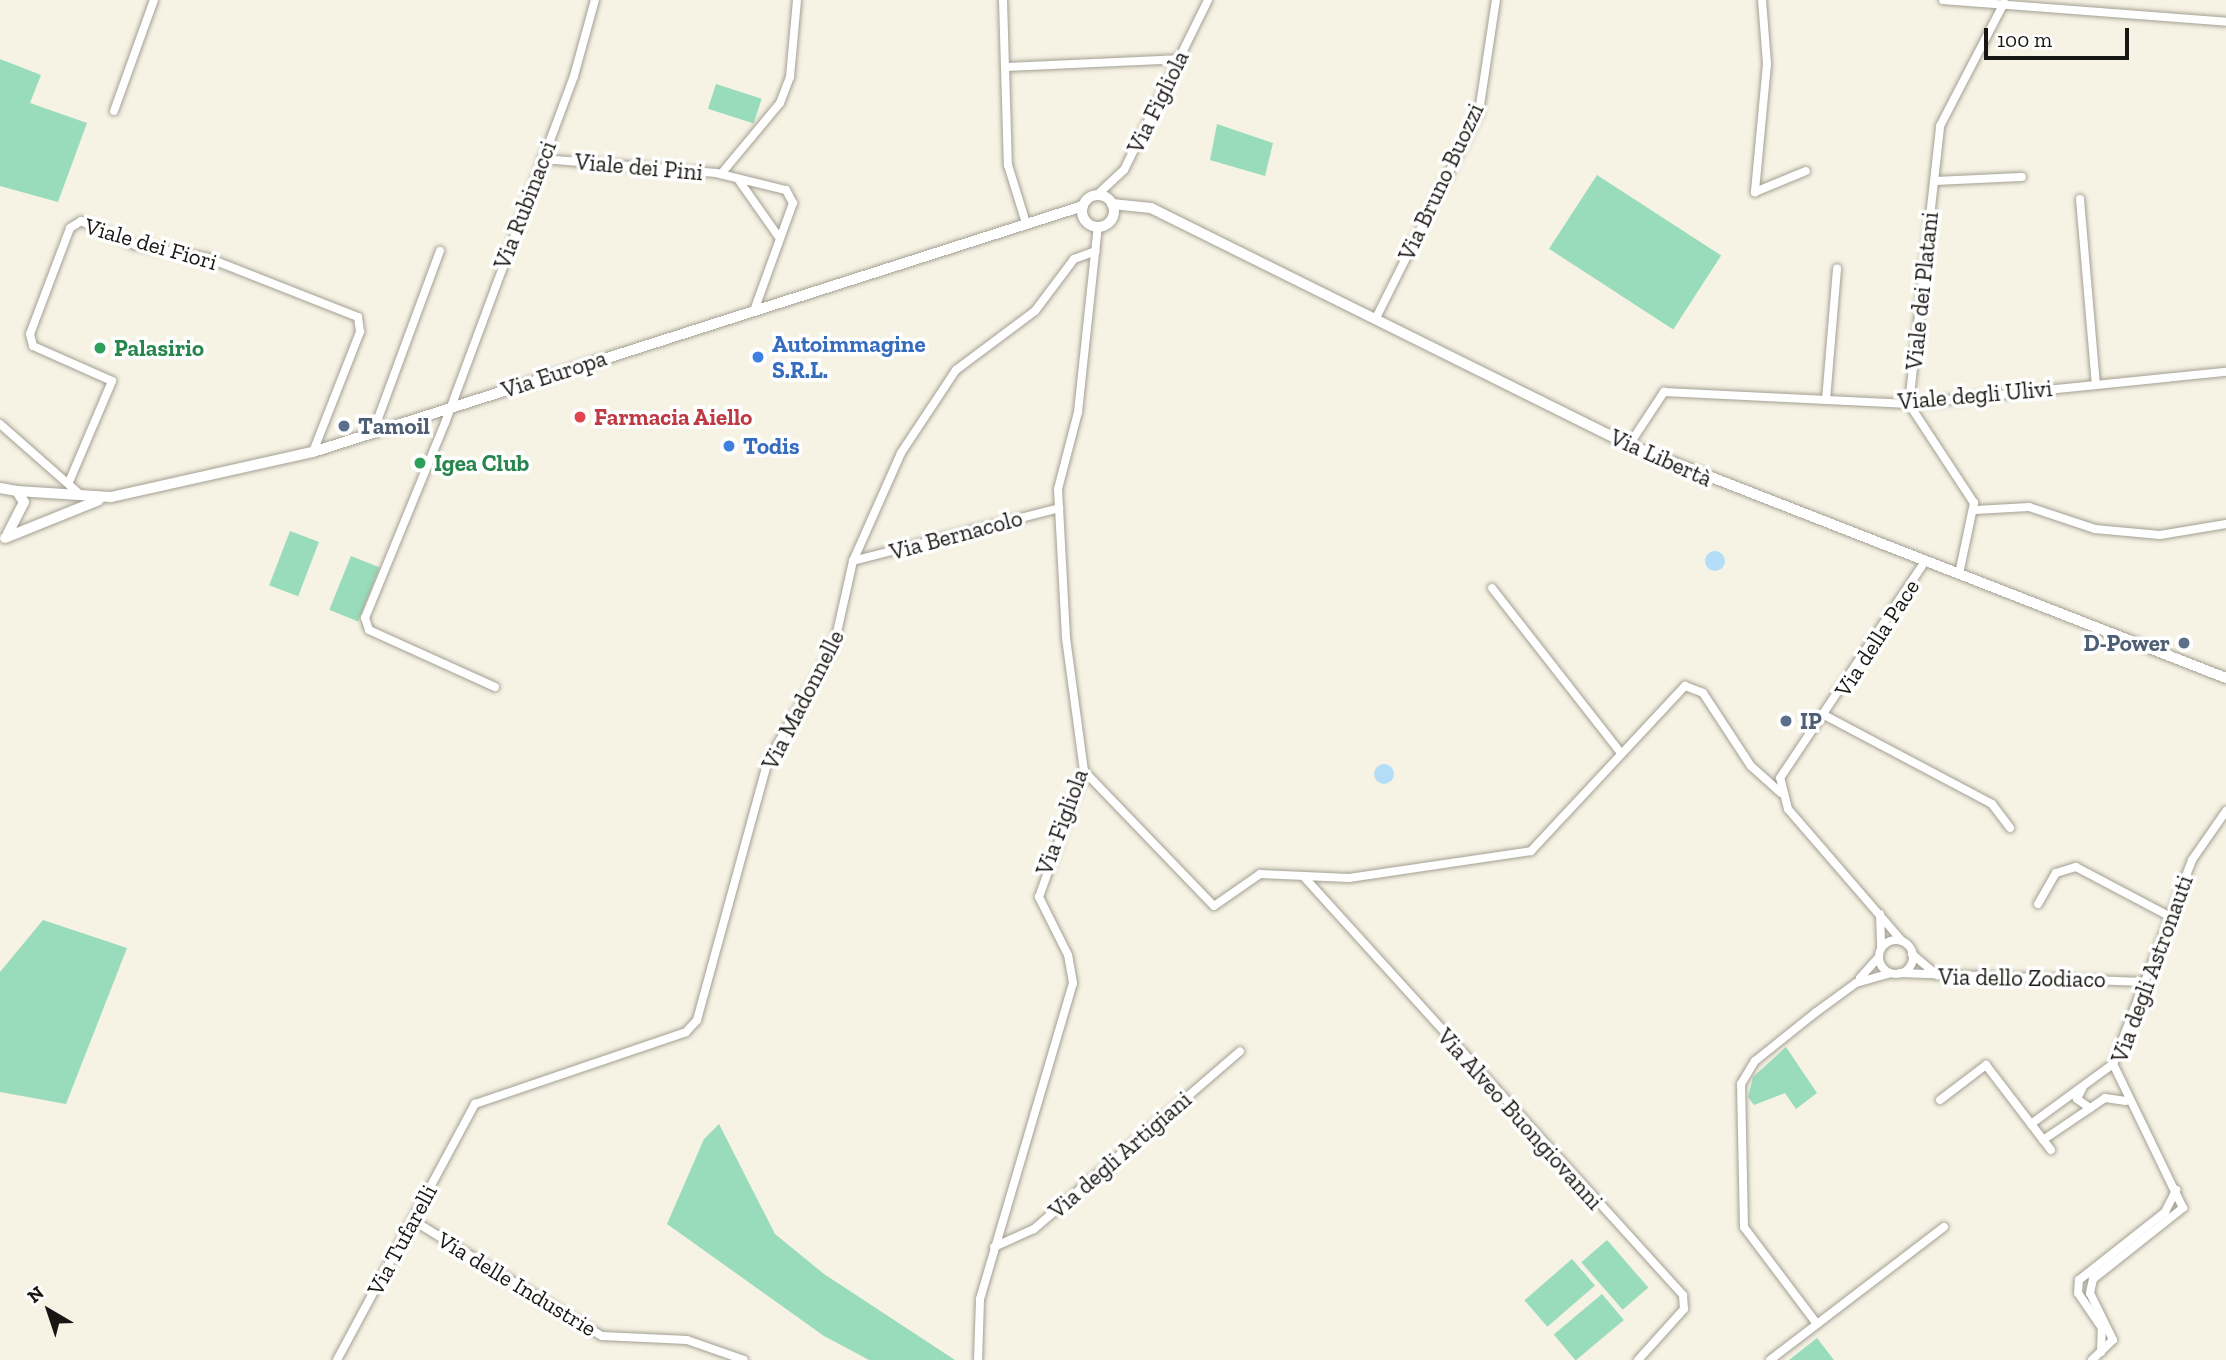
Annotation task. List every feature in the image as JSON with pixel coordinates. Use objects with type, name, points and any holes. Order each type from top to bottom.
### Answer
[{"type":"street","points":[[114,111],[154,0]]},
{"type":"street","name":"Via Rubinacci","points":[[495,687],[366,626],[542,159],[594,0]]},
{"type":"street","points":[[721,174],[780,103],[790,77],[797,0]]},
{"type":"street","points":[[1003,0],[1008,165],[1026,223]]},
{"type":"street","name":"Via Figliola","points":[[1097,195],[1124,170],[1208,0]]},
{"type":"street","name":"Via Bruno Buozzi","points":[[1376,318],[1479,112],[1496,0]]},
{"type":"street","points":[[1762,0],[1767,64],[1755,192],[1806,171]]},
{"type":"street","points":[[1943,0],[2226,22]]},
{"type":"street","name":"Viale dei Platani","points":[[1909,404],[1940,126],[1954,90],[1969,75],[2004,3]]},
{"type":"street","points":[[1005,67],[1179,59]]},
{"type":"street","name":"Viale dei Pini","points":[[542,159],[721,174],[792,196],[754,311]]},
{"type":"street","name":"Viale dei Pini","points":[[735,177],[778,236]]},
{"type":"street","points":[[1934,181],[2022,177]]},
{"type":"street","points":[[1097,195],[1112,204],[1111,219],[1098,226],[1085,220],[1083,206],[1097,195]]},
{"type":"street","points":[[2080,199],[2096,384]]},
{"type":"street","name":"Via Libertà","points":[[1112,204],[1151,208],[1629,445],[2226,678]]},
{"type":"street","name":"Via Europa","points":[[0,488],[106,497],[313,452],[1083,206]]},
{"type":"street","name":"Viale dei Fiori","points":[[69,482],[112,381],[33,346],[30,334],[70,228],[81,221],[135,245],[208,258],[358,317],[360,332],[313,452]]},
{"type":"street","name":"Via Figliola","points":[[978,1360],[980,1299],[1073,983],[1040,885],[1084,771],[1066,636],[1059,508],[1078,412],[1098,226]]},
{"type":"street","points":[[373,432],[439,251]]},
{"type":"street","name":"Via Madonnelle","points":[[463,1119],[475,1104],[686,1032],[697,1020],[768,761],[834,646],[853,561],[901,453],[956,370],[1035,310],[1074,259],[1096,251]]},
{"type":"street","points":[[1826,400],[1837,268]]},
{"type":"street","name":"Viale degli Ulivi","points":[[1629,445],[1664,392],[1909,404],[2226,372]]},
{"type":"street","points":[[1909,404],[1975,510],[1959,574]]},
{"type":"street","points":[[0,424],[69,482],[82,497]]},
{"type":"street","points":[[2,540],[24,509],[17,491]]},
{"type":"street","points":[[2,540],[106,497]]},
{"type":"street","points":[[1975,510],[2029,507],[2095,529],[2160,535],[2226,524]]},
{"type":"street","name":"Via Bernacolo","points":[[853,561],[1059,508]]},
{"type":"street","name":"Via della Pace","points":[[1781,793],[1783,767],[1826,716],[1926,560]]},
{"type":"street","points":[[1492,588],[1622,752]]},
{"type":"street","points":[[1084,771],[1210,906],[1255,876],[1305,878],[1382,875],[1531,851],[1674,692],[1695,687],[1751,766],[1781,793],[1912,954],[1937,975]]},
{"type":"street","points":[[1826,716],[1992,804],[2010,828]]},
{"type":"street","name":"Via degli Astronauti","points":[[2092,1360],[2110,1345],[2112,1331],[2090,1286],[2183,1208],[2176,1190],[2126,1101],[2113,1064],[2192,860],[2226,811]]},
{"type":"street","points":[[2038,904],[2056,873],[2076,867],[2169,916]]},
{"type":"street","name":"Via Alveo Buongiovanni","points":[[1305,878],[1683,1296],[1684,1309],[1637,1360]]},
{"type":"street","points":[[1880,914],[1880,953],[1890,973]]},
{"type":"street","points":[[1817,1324],[1744,1227],[1741,1084],[1755,1061],[1856,983],[1880,953],[1902,941]]},
{"type":"street","points":[[1856,983],[1890,973],[1900,973],[1912,954]]},
{"type":"street","name":"Via dello Zodiaco","points":[[1900,973],[2144,982]]},
{"type":"street","name":"Via degli Artigiani","points":[[995,1247],[1034,1229],[1240,1051]]},
{"type":"street","points":[[2031,1124],[2113,1064]]},
{"type":"street","points":[[1940,1100],[1986,1065],[2051,1150]]},
{"type":"street","points":[[2082,1089],[2077,1099],[2090,1108]]},
{"type":"street","points":[[2043,1140],[2105,1098],[2126,1101]]},
{"type":"street","name":"Via Tufarelli","points":[[337,1360],[414,1222],[463,1119]]},
{"type":"street","name":"Via delle Industrie","points":[[414,1222],[602,1336],[687,1340],[744,1360]]},
{"type":"street","points":[[1770,1360],[1944,1227]]},
{"type":"green space","points":[[0,59],[41,75],[30,103],[87,123],[58,202],[0,186]]},
{"type":"green space","points":[[716,84],[762,99],[754,124],[708,109]]},
{"type":"green space","points":[[1217,124],[1273,143],[1265,176],[1210,160]]},
{"type":"green space","points":[[1597,175],[1721,256],[1673,329],[1549,249]]},
{"type":"green space","points":[[290,531],[319,542],[298,596],[269,585]]},
{"type":"green space","points":[[351,556],[380,568],[358,621],[329,610]]},
{"type":"green space","points":[[43,920],[127,948],[66,1104],[0,1092],[0,972]]},
{"type":"green space","points":[[1786,1047],[1817,1093],[1796,1109],[1785,1093],[1754,1105],[1748,1097],[1753,1077]]},
{"type":"green space","points":[[719,1124],[775,1234],[824,1274],[955,1360],[869,1360],[824,1336],[667,1224],[704,1139]]},
{"type":"green space","points":[[1607,1240],[1648,1288],[1623,1310],[1581,1262]]},
{"type":"green space","points":[[1572,1259],[1595,1285],[1547,1327],[1524,1300]]},
{"type":"green space","points":[[1602,1294],[1624,1320],[1576,1360],[1554,1334]]},
{"type":"green space","points":[[1817,1338],[1834,1360],[1789,1360]]},
{"type":"water","points":[[1715,551],[1722,554],[1725,561],[1722,568],[1715,571],[1708,568],[1705,561],[1708,554]]},
{"type":"water","points":[[1380,764],[1388,764],[1394,774],[1388,784],[1380,784],[1374,778],[1374,770]]},
{"type":"place","name":"Palasirio","points":[[100,348]]},
{"type":"place","name":"Autoimmagine S.R.L.","points":[[758,357]]},
{"type":"place","name":"Farmacia Aiello","points":[[580,417]]},
{"type":"place","name":"Tamoil","points":[[344,426]]},
{"type":"place","name":"Todis","points":[[729,446]]},
{"type":"place","name":"Igea Club","points":[[420,463]]},
{"type":"place","name":"D-Power","points":[[2184,643]]},
{"type":"place","name":"IP","points":[[1786,721]]}]
